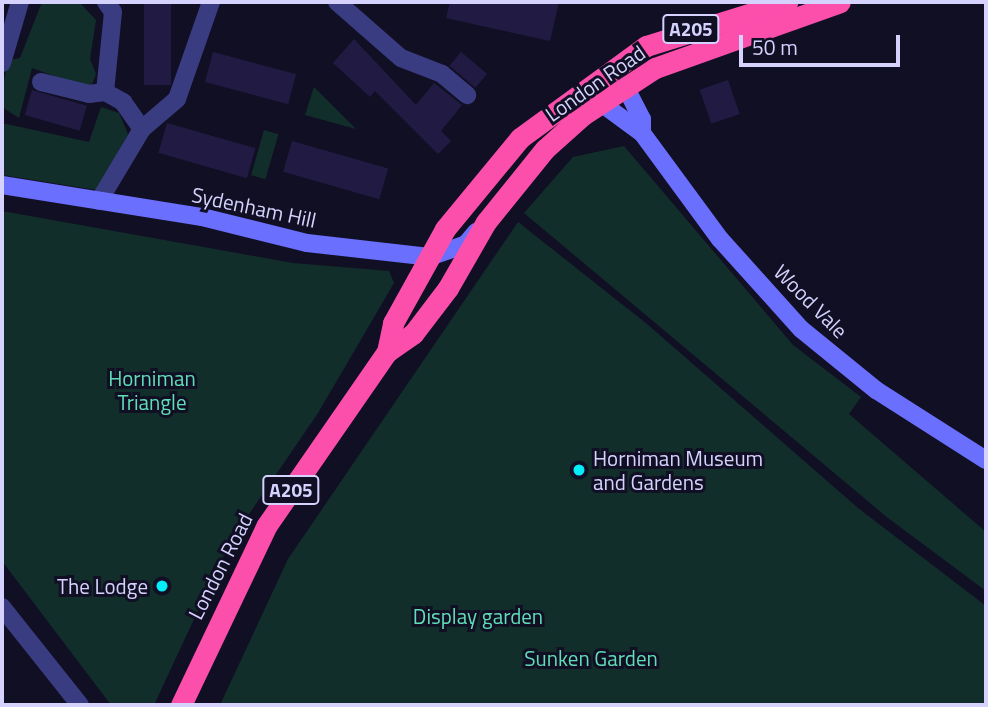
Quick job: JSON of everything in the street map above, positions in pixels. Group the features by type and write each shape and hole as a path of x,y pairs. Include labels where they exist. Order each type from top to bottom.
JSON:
{"highway":[{"name":"London Road","path":"387,352 393,323 460,207 520,138 603,73 682,32 787,2"},
{"name":"London Road","path":"181,705 267,525 387,352 413,334 448,288 486,222 545,149 601,103 655,68 840,2"}],"street":[{"path":"2,63 20,2"},
{"path":"105,92 113,12 106,2"},
{"path":"99,201 142,129 177,99 211,2"},
{"path":"337,2 401,58 442,74 467,95"},
{"path":"41,82 89,94 105,92 123,102 142,129"},
{"name":"Wood Vale","path":"626,88 642,119 642,133"},
{"name":"Wood Vale","path":"601,103 642,133 720,239 801,329 876,390 986,460"},
{"name":"Sydenham Hill","path":"2,185 202,217 307,243 429,257 466,244 486,222"},
{"path":"2,607 79,705"}],"green space":[{"path":"42,2 79,2 96,20 90,59 96,74 90,89 32,68 19,118 2,107 2,87 9,60 20,58"},
{"path":"314,87 356,129 305,115"},
{"path":"101,107 119,113 128,134 97,190 2,175 2,123 89,142"},
{"path":"264,130 278,134 265,179 251,175"},
{"path":"624,146 793,345 861,397 849,414 986,532 986,591 888,518 524,213 573,157"},
{"name":"Horniman Triangle","path":"2,211 293,263 389,271 394,283 318,413 230,542 154,705 111,705 2,561"},
{"name":"Horniman Museum and Gardens","path":"518,222 647,324 858,508 986,606 986,705 220,705 288,559"}],"building":[{"path":"144,2 171,2 171,85 144,85"},
{"path":"450,2 559,2 550,41 446,18"},
{"path":"354,39 416,105 434,83 462,105 441,131 451,141 438,154 375,91 370,97 333,63"},
{"path":"213,52 296,74 288,104 205,82"},
{"path":"461,52 487,74 475,88 449,66"},
{"path":"728,80 740,114 711,124 700,90"},
{"path":"32,90 87,106 80,131 25,115"},
{"path":"167,123 255,148 247,178 158,153"},
{"path":"292,141 388,169 379,199 283,172"}],"place":[{"name":"Horniman Museum and Gardens","path":"579,470"},
{"name":"The Lodge","path":"162,586"}],"park label":[{"name":"Display garden","path":"478,616"},
{"name":"Sunken Garden","path":"591,658"}]}
